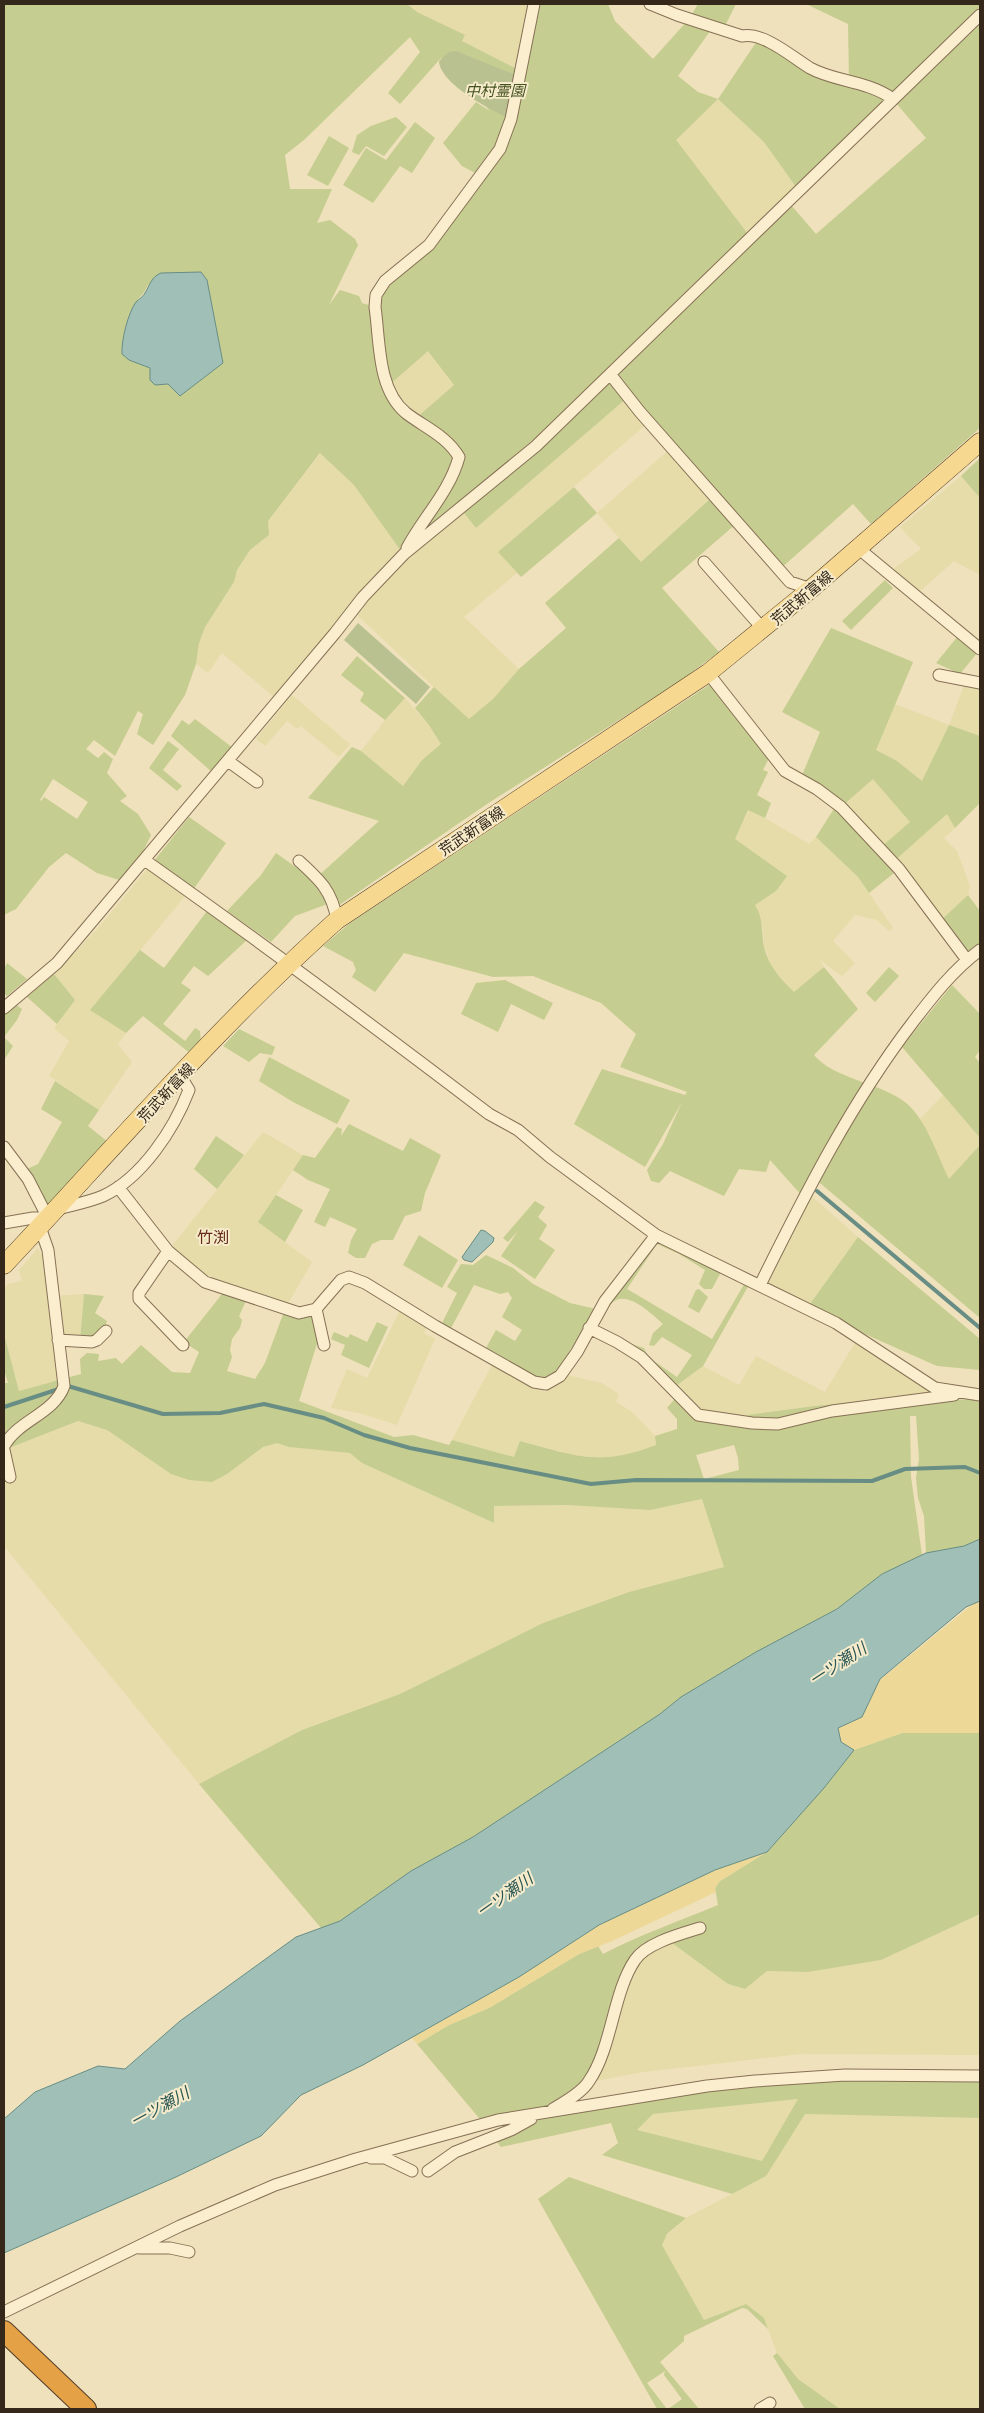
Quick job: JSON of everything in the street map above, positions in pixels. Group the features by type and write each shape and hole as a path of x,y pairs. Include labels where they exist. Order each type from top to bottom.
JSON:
{"highway":[{"path":"4,2330 86,2409"}],"main road":[{"name":"荒武新富線","path":"4,1265 180,1075 289,962 336,920 708,673 811,589 980,442"}],"street":[{"path":"404,554 455,470 459,457 451,444 398,406 387,387 375,307 376,295 385,281 429,244 500,149 511,119 534,4"},
{"path":"650,4 736,34 751,34 785,50 812,69 880,90 892,99"},
{"path":"4,1008 58,963 146,860 363,597 404,554 536,446 980,14"},
{"path":"610,374 640,412 790,582 811,589"},
{"path":"858,548 980,649"},
{"path":"704,562 763,629"},
{"path":"708,673 785,771 841,807 899,869 967,960"},
{"path":"939,675 980,683"},
{"path":"228,761 257,782"},
{"path":"146,860 289,962 321,989 489,1114 518,1130 550,1157 656,1235 760,1284 836,1323 935,1388 980,1395"},
{"path":"299,861 326,887 334,902 336,920"},
{"path":"760,1284 814,1178 869,1084 897,1043 939,988 967,960 980,950"},
{"path":"4,1223 33,1218 48,1218 102,1196 118,1187 136,1172 168,1135 189,1090 180,1075"},
{"path":"4,1147 28,1179 48,1218 48,1250 64,1386 60,1398 9,1436 4,1446"},
{"path":"118,1187 168,1250 205,1282 299,1313 316,1309 341,1280 349,1277 365,1283 435,1326 534,1382 546,1384 560,1376 577,1352 588,1328 605,1301 656,1235"},
{"path":"168,1250 139,1293 139,1299 183,1345"},
{"path":"316,1309 324,1345"},
{"path":"588,1328 617,1342 641,1358 698,1415 752,1423 778,1424 832,1411 965,1394"},
{"path":"58,1340 92,1342 97,1340 106,1331"},
{"path":"4,1450 10,1477"},
{"path":"550,2112 589,2082 604,2050 622,1988 635,1959 654,1945 700,1928"},
{"path":"428,2170 455,2152 550,2112 707,2086 755,2081 845,2075 980,2076"},
{"path":"4,2312 180,2226 275,2185 356,2158 498,2120 537,2116"},
{"path":"356,2158 385,2158 412,2171"},
{"path":"138,2248 170,2248 189,2252"}],"shaded area":[{"path":"407,4 534,4 519,70 462,41 465,36 417,12"},
{"path":"718,99 764,142 796,187 748,234 675,140"},
{"path":"428,350 454,385 415,419 387,387"},
{"path":"628,397 649,422 498,552 517,573 464,617 519,669 493,699 469,720 356,614 408,556 464,513 476,528"},
{"path":"671,448 713,495 641,562 597,513"},
{"path":"321,453 355,485 401,551 274,697 222,653 208,673 196,664 199,643 205,627 234,582 237,570 250,550 269,535 268,521"},
{"path":"961,476 980,498 980,575 954,561 919,592 892,570 921,549 900,527"},
{"path":"966,680 980,683 980,736 949,725"},
{"path":"292,695 350,744 339,757 301,726 297,729 287,721 265,746 256,739"},
{"path":"405,698 429,725 441,744 422,760 403,786 361,751"},
{"path":"895,704 949,725 922,781 897,761 875,750"},
{"path":"873,778 911,822 880,848 841,807"},
{"path":"749,809 809,844 816,837 858,877 893,928 889,931 877,920 855,915 833,941 855,963 842,976 820,960 824,967 794,992 773,970 764,945 763,927 755,905 780,886 735,839"},
{"path":"948,813 955,828 944,838 957,851 970,886 968,895 938,923 893,862"},
{"path":"148,868 185,896 91,1010 126,1033 118,1044 132,1062 99,1110 49,1076 69,1041 54,1028 75,1000 54,974 98,928"},
{"path":"943,1095 980,1138 980,1145 949,1180 920,1119"},
{"path":"263,1132 303,1155 258,1222 312,1262 285,1309 205,1282 168,1251"},
{"path":"807,1192 858,1237 810,1304 762,1280"},
{"path":"38,1248 50,1270 53,1296 84,1294 80,1341 59,1340 63,1380 19,1391 4,1334 4,1290 8,1284 22,1281 19,1270"},
{"path":"402,1306 429,1323 424,1333 435,1339 397,1425 359,1413 331,1408 347,1369 367,1378"},
{"path":"856,1341 933,1394 748,1415 742,1421 698,1415 672,1389 703,1366 739,1385 756,1356 825,1392"},
{"path":"493,1363 545,1392 567,1375 602,1383 619,1394 616,1402 631,1411 655,1436 656,1445 630,1455 605,1459 573,1455 521,1441 514,1457 452,1440"},
{"path":"78,1421 107,1430 171,1474 227,1474 263,1447 277,1443 289,1447 350,1453 362,1463 493,1523 494,1506 567,1505 650,1510 702,1499 724,1567 629,1592 543,1623 400,1694 302,1730 199,1784 4,1546 4,1450"},
{"path":"980,1914 980,2055 801,2054 644,2072 589,2082 635,1959 668,1940 728,1984 745,1989 767,1971 808,1972 881,1960"},
{"path":"798,2099 762,2161 637,2130 653,2114"},
{"path":"804,2114 980,2118 980,2409 840,2409 798,2379 784,2364 777,2353 764,2318 746,2304 704,2320 702,2317 666,2255 662,2245 664,2238 686,2218 766,2176"}],"green space":[{"path":"4,4 407,4 417,12 465,35 462,41 519,70 534,4 608,4 615,21 653,59 689,19 698,4 736,4 723,30 713,27 678,76 698,92 718,99 676,140 748,234 551,425 401,551 354,485 320,453 268,521 269,535 250,550 237,570 234,582 205,627 199,643 196,664 185,695 153,745 137,734 143,714 138,711 115,756 94,740 86,749 98,758 104,752 113,759 107,773 127,796 120,801 138,814 151,835 138,862 119,880 97,873 66,853 49,867 16,909 4,915","holes":["410,37 420,52 388,93 400,104 441,58 490,111 476,102 443,143 462,166 479,175 412,260 376,295 375,307 362,303 359,296 340,290 329,305 358,245 355,239 330,220 317,223 332,189 290,189 285,155 304,140","201,272 207,280 223,363 180,396 168,384 150,379 150,368 129,360 122,354 122,342 132,310 148,285","428,351 454,385 415,419 387,387","53,779 88,802 77,819 44,797 40,800"]},
{"path":"806,4 980,4 980,7 796,187 764,142 718,99 759,38 849,80 848,24"},
{"path":"980,20 980,428 871,524 853,504 779,570 737,523 662,588 719,652 677,683 487,804 335,908 333,902 295,916 271,942 227,911 261,875 276,853 297,868 302,864 317,877 379,821 308,798 352,747 361,751 403,786 422,760 441,744 415,708 434,687 469,719 493,699 519,669 566,628 545,603 619,538 641,562 713,496 628,397 476,528 464,513 539,449 791,205 816,234 926,138 895,102"},
{"name":"中村霊園","path":"456,51 518,76 511,119 468,96 448,79 439,61 449,52"},
{"path":"396,117 407,127 384,156 366,146 359,155 352,152 357,135 371,126"},
{"path":"415,122 435,138 412,173 400,166 373,203 343,185 366,148 386,160"},
{"path":"329,136 349,148 328,186 307,175"},
{"path":"980,458 980,498 961,476"},
{"path":"574,487 597,513 521,577 498,552"},
{"path":"885,580 893,588 851,630 842,621"},
{"path":"358,623 430,687 416,704 344,640"},
{"path":"831,628 913,662 876,750 897,761 922,781 949,725 980,736 980,803 955,828 947,814 893,862 899,869 869,893 858,877 816,837 837,804 800,780 820,732 782,712","holes":["873,779 910,822 880,848 841,807"]},
{"path":"958,636 978,652 960,674 936,663"},
{"path":"357,656 405,698 385,720 360,701 364,693 341,675"},
{"path":"715,681 771,754 763,770 768,772 757,795 771,803 765,818 748,810 735,839 787,876 776,891 755,905 760,915 764,947 769,960 780,977 794,992 824,967 858,1009 814,1055 822,1063 843,1075 892,1094 910,1107 924,1125 949,1179 980,1145 980,1318 814,1178 804,1198 770,1160 766,1172 739,1169 724,1196 670,1171 659,1183 651,1181 647,1170 663,1144 682,1102 645,1167 574,1124 602,1069 685,1095 687,1092 620,1067 636,1034 601,1003 533,976 493,977 404,953 375,992 352,977 356,970 353,962 323,946 350,923"},
{"path":"195,719 233,748 213,773 171,736 182,720 189,725"},
{"path":"168,741 179,749 163,770 182,786 177,791 149,768"},
{"path":"189,817 226,843 193,890 154,861"},
{"path":"968,895 980,911 980,943 964,956 938,923"},
{"path":"207,911 247,940 208,976 194,966 181,983 191,990 163,1024 185,1041 195,1028 200,1031 201,1042 191,1054 143,1016 126,1033 90,1010 140,950 164,968"},
{"path":"7,963 27,979 7,996 4,993 4,969"},
{"path":"889,967 899,976 875,1002 866,993"},
{"path":"54,974 75,1000 57,1024 27,997"},
{"path":"505,980 553,1003 544,1020 511,1004 498,1032 461,1014 476,983"},
{"path":"952,985 980,1014 980,1050 975,1057 980,1063 980,1138 902,1047"},
{"path":"12,1002 22,1009 17,1020 4,1037 4,1008"},
{"path":"239,1029 275,1047 272,1055 260,1053 249,1062 223,1046"},
{"path":"4,1037 13,1046 4,1060"},
{"path":"269,1057 350,1100 337,1124 293,1102 259,1081"},
{"path":"55,1081 99,1110 88,1126 108,1142 44,1211 23,1171 38,1164 62,1122 41,1109"},
{"path":"349,1124 403,1151 410,1138 441,1155 425,1193 421,1211 405,1216 393,1240 381,1240 372,1244 365,1258 356,1258 348,1253 351,1240 357,1229 330,1217 325,1227 314,1222 330,1189 308,1180 293,1170 303,1155 315,1158 337,1127 342,1129 341,1136"},
{"path":"216,1136 244,1155 217,1189 194,1169"},
{"path":"276,1195 303,1210 285,1242 258,1222"},
{"path":"535,1201 545,1207 538,1217 547,1225 539,1239 555,1250 535,1279 501,1256 518,1231 508,1242 503,1238"},
{"path":"419,1235 458,1260 442,1288 403,1265"},
{"path":"656,1237 722,1270 712,1289 704,1289 699,1284 705,1270 679,1254 657,1244 627,1289 712,1339 746,1281 750,1283 703,1366 672,1389 631,1344 644,1348 648,1357 677,1377 692,1355 662,1337 654,1346 649,1345 653,1333 663,1324 648,1311 635,1302 622,1299 616,1300 607,1309 596,1329 605,1301"},
{"path":"858,1237 980,1339 980,1370 937,1366 867,1335 810,1304"},
{"path":"486,1255 513,1268 533,1284 570,1303 596,1309 556,1373 547,1379 536,1377 486,1348 496,1330 515,1341 522,1330 502,1317 512,1298 508,1292 500,1294 474,1285 450,1330 443,1326 443,1321 457,1293 447,1287 461,1264 473,1265"},
{"path":"226,1289 248,1297 239,1316 242,1320 240,1328 232,1339 230,1350 232,1357 227,1371 255,1379 265,1363 285,1309 316,1309 321,1331 299,1401 394,1437 413,1435 449,1445 452,1440 514,1457 520,1441 588,1457 619,1456 656,1445 655,1436 677,1429 677,1419 667,1408 678,1395 698,1415 742,1421 748,1415 933,1394 902,1401 980,1399 980,1539 964,1546 926,1553 924,1516 918,1498 916,1478 919,1459 916,1416 910,1416 911,1477 922,1555 882,1574 837,1609 756,1652 681,1697 660,1714 473,1837 411,1871 340,1921 321,1928 199,1784 302,1730 400,1694 543,1623 629,1592 724,1567 702,1499 650,1510 567,1505 494,1506 494,1523 362,1463 350,1453 289,1447 277,1443 263,1447 227,1474 212,1482 189,1480 171,1474 107,1430 78,1421 4,1450 4,1383 8,1383 4,1370 4,1334 19,1391 81,1374 80,1359 87,1353 99,1354 98,1361 116,1358 122,1364 141,1345 172,1372 190,1373 199,1352 184,1342","holes":["734,1445 739,1470 704,1479 696,1455"]},
{"path":"699,1289 708,1297 699,1313 688,1307 696,1290"},
{"path":"84,1294 104,1296 95,1313 107,1321 102,1337 80,1341"},
{"path":"377,1322 388,1327 369,1368 341,1355 345,1345 331,1339 334,1332 348,1338 350,1334 367,1342"},
{"path":"902,1733 980,1733 980,1914 881,1960 808,1972 767,1971 745,1989 728,1984 668,1940 635,1959 589,2082 551,2111 755,2081 980,2076 980,2118 805,2114 766,2176 732,2194 602,2155 618,2143 611,2123 501,2147 493,2137 535,2117 484,2124 417,2044 449,2025 489,2008 579,1954 598,1946 603,1954 645,1934 718,1905 715,1888 720,1881 767,1852 824,1788 854,1750","holes":["798,2099 762,2161 637,2130 653,2114"]},
{"path":"569,2177 686,2218 667,2234 662,2245 704,2320 746,2304 764,2318 768,2329 747,2309 742,2308 684,2336 684,2341 660,2362 699,2409 668,2409 682,2399 664,2375 665,2371 647,2383 667,2409 657,2409 538,2199"},
{"path":"777,2353 798,2379 840,2409 805,2409 773,2356"}],"sand":[{"path":"980,1601 980,1733 902,1733 854,1750 841,1742 838,1728 862,1717 880,1680 973,1604"},
{"path":"767,1852 720,1881 715,1888 716,1892 610,1942 579,1954 489,2008 449,2025 417,2044 412,2038 519,1977 599,1925 715,1870"}],"water":[{"path":"201,272 207,280 223,363 180,396 168,384 155,385 150,380 150,368 129,360 122,354 123,342 133,307 155,277 161,273"},
{"path":"481,1230 494,1238 493,1242 472,1262 464,1260 462,1257"},
{"name":"一ツ瀬川","path":"980,1539 980,1601 966,1607 880,1679 862,1717 838,1728 841,1742 854,1750 824,1788 767,1852 715,1870 599,1925 519,1977 363,2065 301,2095 261,2136 176,2177 4,2253 4,2119 35,2092 98,2066 125,2069 180,2021 296,1937 340,1921 411,1871 473,1837 660,1714 681,1697 756,1652 837,1609 882,1574 926,1553 964,1546"}],"waterway":[{"path":"817,1191 980,1328"},
{"path":"4,1407 68,1386 163,1414 220,1413 264,1404 324,1418 364,1435 410,1448 591,1484 636,1480 872,1481 905,1469 965,1467 980,1473"}],"district":[{"name":"竹渕","path":"213,1236"}]}
